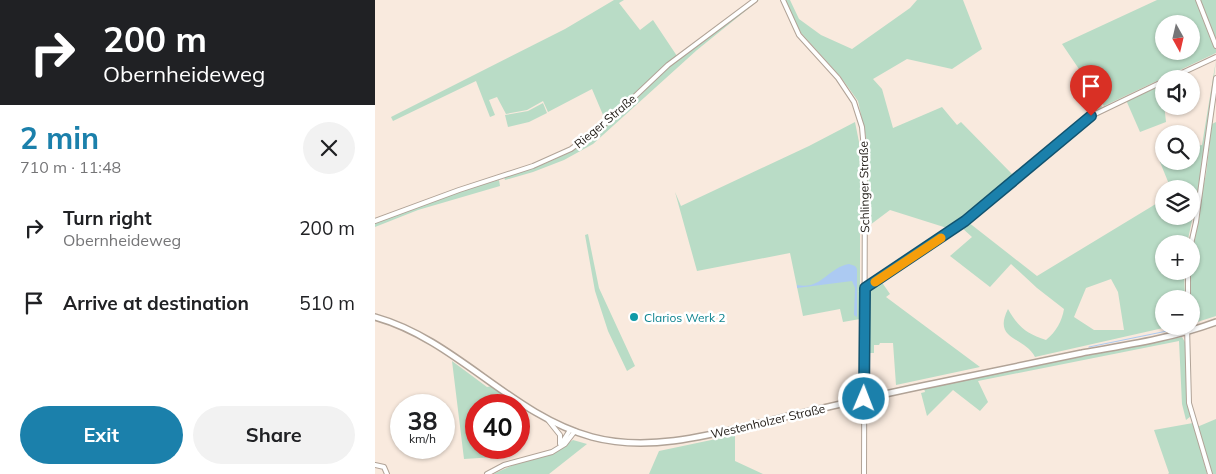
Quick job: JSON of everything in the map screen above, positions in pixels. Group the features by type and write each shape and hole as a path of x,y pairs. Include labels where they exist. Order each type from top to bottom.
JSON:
{"main road":[{"name":"Westenholzer Straße","path":"375,317 430,340 460,359 521,404 547,419 572,431 613,442 663,442 713,434 1159,335"},
{"name":"Westenholzer Straße","path":"1200,326 1216,322"}],"street":[{"name":"Rieger Straße","path":"375,221 459,190 533,166 571,149 611,119 668,65 755,0"},
{"name":"Schlinger Straße","path":"783,0 799,34 847,90 858,113 864,142 864,474"},
{"path":"1198,0 1216,46"},
{"path":"1188,70 1216,57"},
{"path":"1193,235 1198,213 1216,78"},
{"path":"865,288 965,221 1091,116 1155,85"},
{"path":"1187,335 1189,404 1210,474"},
{"path":"547,419 560,435 559,446"},
{"path":"487,474 504,465 552,452 572,431"},
{"path":"375,465 383,467 387,474"}],"green space":[{"path":"614,0 624,0 619,3 640,30 653,20 677,56 606,122 592,89 548,112 543,101 527,110 506,114 497,97 489,100 495,115 490,117 476,81 393,121 391,117 565,29"},
{"path":"756,0 759,0 697,50 593,144 564,160 505,180 504,177 547,163 567,154 586,142 670,66"},
{"path":"785,0 790,0 799,19 821,35 852,49 910,8 917,0 963,0 982,49 952,69 907,59 873,79 882,89 893,128 942,107 957,125 961,122 1012,174 1015,172 1017,175 963,220 957,221 947,228 890,210 870,225 867,142 858,101 840,76 801,33"},
{"path":"1157,0 1216,0 1216,53 1180,70 1155,70 1155,82 1104,106 1062,44"},
{"path":"1216,60 1204,164 1200,183 1200,180 1167,180 1163,170 1200,170 1200,145 1202,145"},
{"path":"1155,88 1155,115 1165,115 1166,122 1140,132 1126,100"},
{"path":"543,103 547,113 529,122 508,127 505,115 528,111"},
{"path":"1100,104 1102,107 1023,170 1021,168"},
{"path":"855,122 859,142 860,164 860,319 843,322 840,309 803,316 790,253 697,271 675,192 681,206 809,146"},
{"path":"1216,122 1216,316 1200,321 1200,290 1190,290 1189,280 1200,280 1200,235 1193,235 1195,225 1200,225 1200,202 1206,174 1212,124"},
{"path":"499,180 500,186 418,210 375,227 375,223 459,191"},
{"path":"1155,204 1155,225 1191,225 1189,235 1155,235 1155,280 1184,280 1185,290 1155,290 1155,330 1035,357 1030,350 1007,333 1004,327 1004,319 1008,309 1015,321 1024,329 1046,340 1058,326 1064,309 1011,264 990,287 950,256 972,237 961,227 968,222 1037,276","holes":["1111,279 1118,292 1124,330 1094,330 1074,317 1086,288"]},
{"path":"588,234 599,288 635,366 627,371 608,331 595,291 585,235"},
{"path":"881,281 890,294 886,297 980,367 896,385 893,343 874,345 874,353 867,353 868,291"},
{"path":"1182,337 1185,342 1188,404 1191,416 1186,420 1182,404 1179,341 978,381 988,402 980,411 953,390 927,416 921,393 925,392 924,388"},
{"path":"452,361 487,387 493,386 502,394 465,394 464,459"},
{"path":"1216,419 1216,474 1212,474 1197,427"},
{"path":"1193,423 1207,474 1168,474 1154,430"},
{"path":"735,435 735,461 763,474 649,474 659,451"},
{"path":"573,440 587,444 549,474 493,474 520,462 553,453"}],"water":[{"path":"849,264 857,269 857,317 854,315 855,288 852,281 797,288 797,285 806,286 819,282 841,266"}],"waterway":[{"path":"1089,347 1155,334"}],"slow traffic":[{"path":"875,282 941,238"}],"place":[{"name":"Clarios Werk 2","path":"634,317"}],"route":[{"path":"864,399 865,288 965,221 1091,116"}]}
